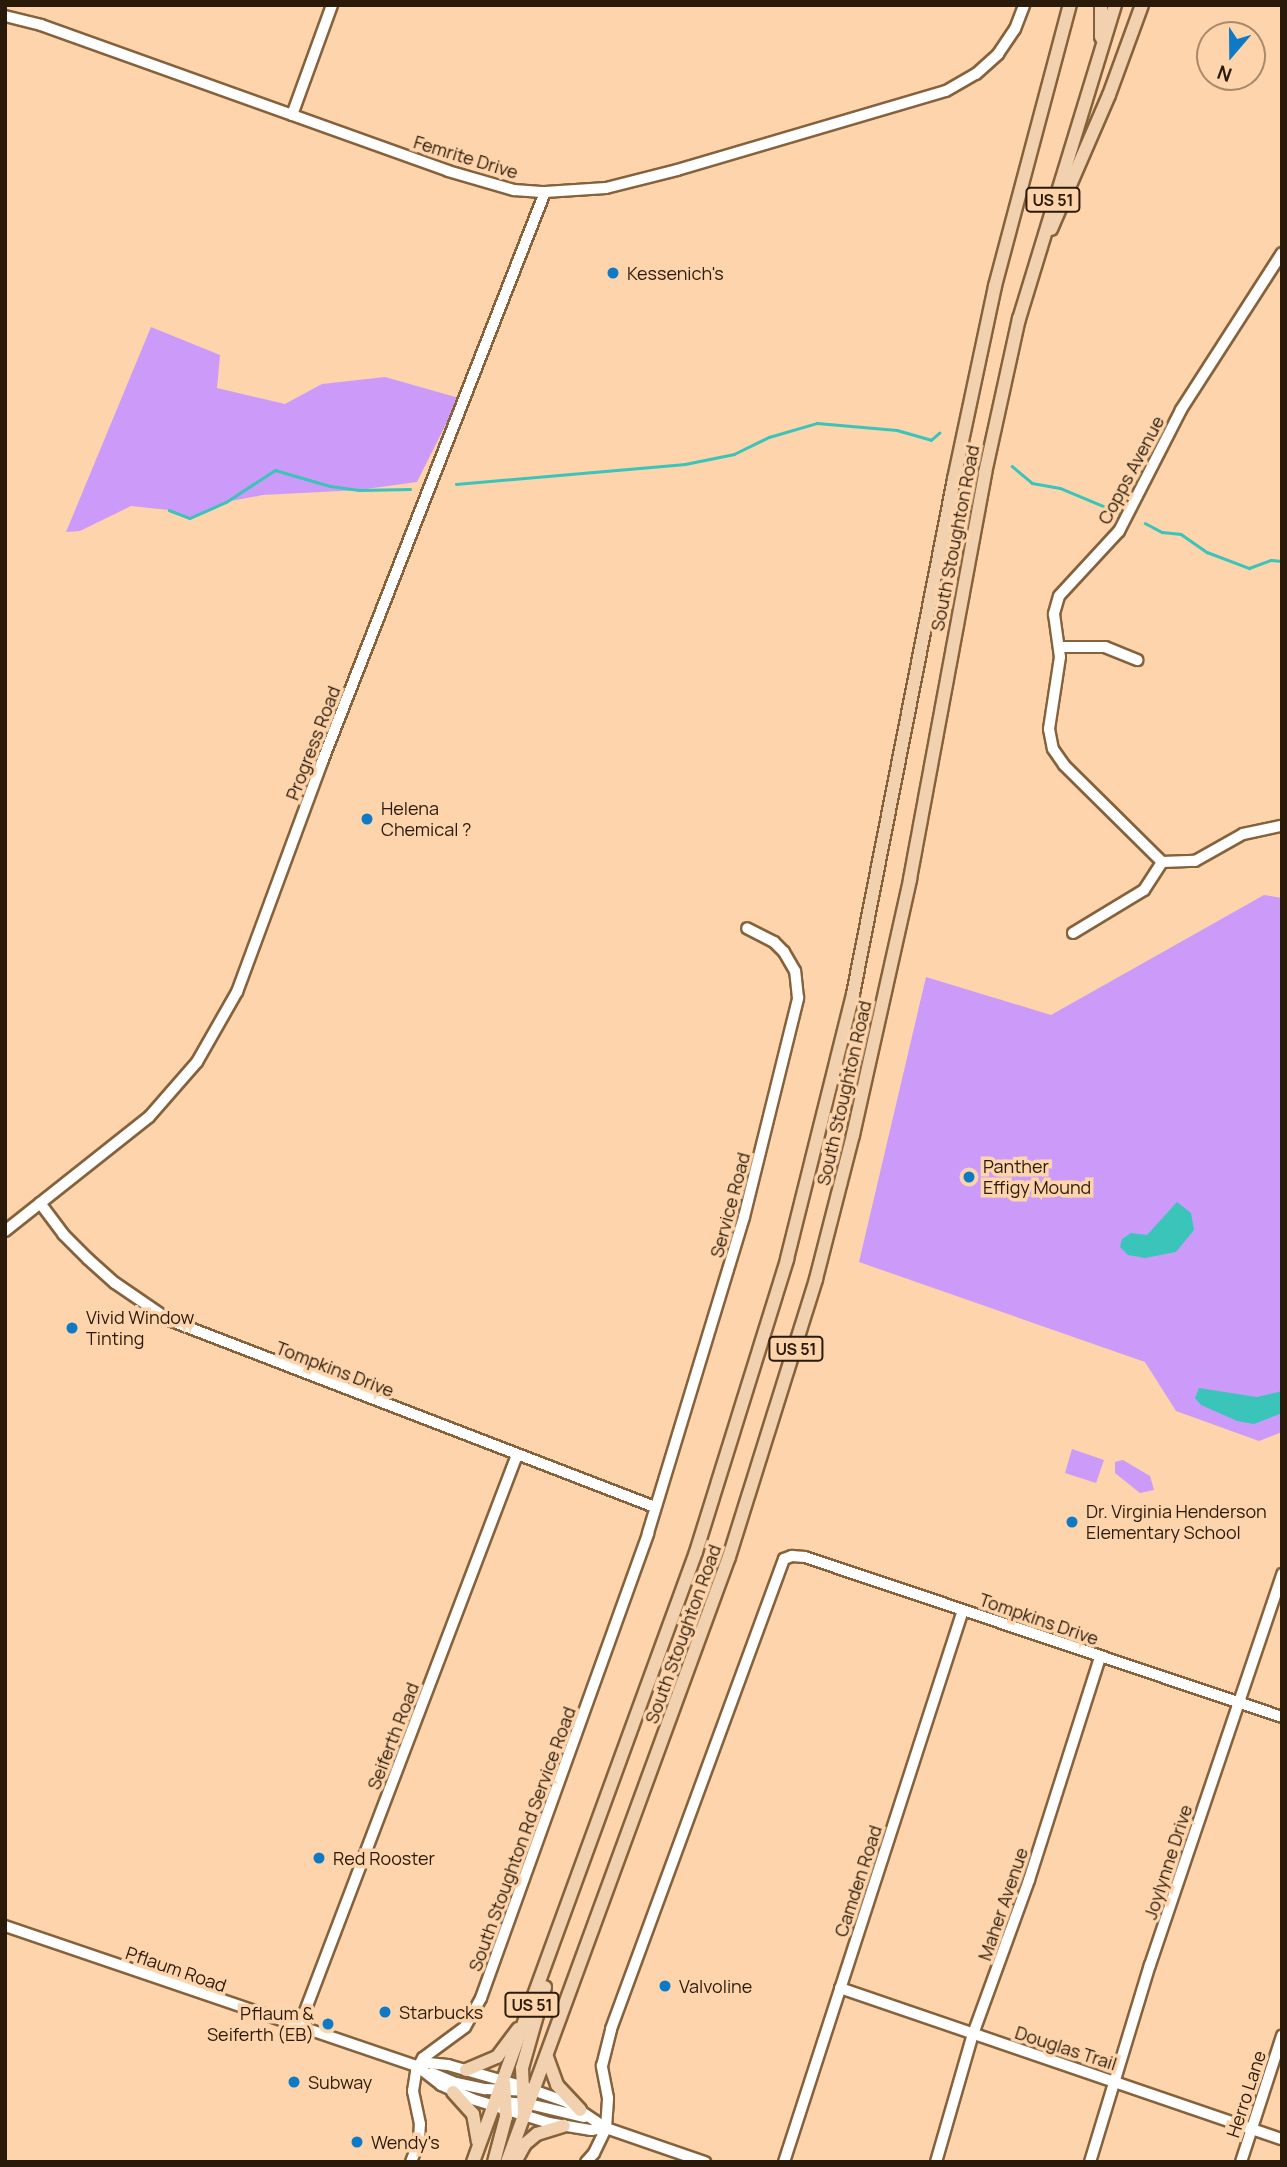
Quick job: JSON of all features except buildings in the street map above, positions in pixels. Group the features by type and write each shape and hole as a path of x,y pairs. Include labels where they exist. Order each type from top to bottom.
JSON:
{"main road":[{"name":"South Stoughton Road","path":"472,2162 503,2097 524,2025 720,1483 787,1259 853,994 954,479 995,286 1070,5"},
{"path":"1101,5 1101,48"},
{"name":"South Stoughton Road","path":"507,2162 525,2099 547,2057 733,1546 792,1362 828,1233 899,933 994,428 1038,250 1115,5"},
{"path":"1038,250 1052,227 1109,95 1142,5"},
{"path":"525,2099 522,2068 559,1929"},
{"path":"466,2070 497,2057 524,2025"},
{"path":"547,2057 557,2085 580,2110"},
{"path":"453,2092 473,2114 478,2146"},
{"path":"494,2162 503,2097"},
{"path":"515,2162 525,2144 537,2134 564,2126"}],"street":[{"path":"292,115 332,5"},
{"name":"Femrite Drive","path":"5,16 41,25 448,171 514,190 545,192 606,188 677,170 946,91 976,74 999,54 1015,29 1024,5"},
{"name":"Progress Road","path":"5,1231 122,1140 170,1095 209,1045 237,992 322,762 545,192"},
{"name":"Copps Avenue","path":"1162,862 1064,765 1051,741 1051,715 1059,647 1054,614 1059,596 1119,531 1181,410 1282,253"},
{"path":"1059,647 1105,648 1138,660"},
{"path":"1073,933 1144,890 1162,862 1195,861 1243,834 1282,826"},
{"name":"Service Road","path":"655,1507 730,1267 798,998 795,971 784,952 774,942 747,928"},
{"name":"Tompkins Drive","path":"40,1203 63,1234 88,1259 115,1283 169,1320 655,1507"},
{"name":"Seiferth Road","path":"299,2027 517,1455"},
{"name":"South Stoughton Rd Service Road","path":"417,2066 426,2055 463,2029 477,2009 655,1507"},
{"name":"Tompkins Drive","path":"606,2128 608,2098 602,2066 603,2051 774,1581 787,1558 805,1557 1282,1717"},
{"name":"Joylynne Drive","path":"1090,2162 1237,1702 1282,1574"},
{"name":"Camden Road","path":"784,2162 963,1610"},
{"name":"Maher Avenue","path":"936,2162 973,2034 1029,1880 1100,1657"},
{"name":"Pflaum Road","path":"5,1926 417,2066 453,2092 525,2099 580,2110 606,2128 705,2162"},
{"name":"Douglas Trail","path":"840,1988 1282,2138"},
{"name":"Herro Lane","path":"1241,2162 1282,2035"},
{"name":"Pflaum Road","path":"417,2066 433,2063 466,2070 503,2097 525,2099 564,2126 606,2128"},
{"path":"411,2162 419,2141 420,2124 413,2091 417,2066 456,2083 503,2097"},
{"path":"525,2099 579,2115 606,2128 594,2153 586,2162"}],"shaded area":[{"path":"151,327 220,355 217,388 285,404 322,384 385,377 459,398 417,482 359,490 263,495 226,502 190,518 169,510 131,506 80,531 66,532"},
{"path":"1264,895 1282,898 1282,1432 1259,1441 1176,1411 1145,1362 859,1262 926,977 1051,1015"},
{"path":"1072,1449 1104,1460 1096,1483 1065,1473"},
{"path":"1123,1460 1150,1476 1154,1490 1140,1493 1115,1473 1115,1462"}],"water":[{"path":"1177,1202 1191,1213 1194,1230 1176,1252 1145,1258 1128,1255 1120,1247 1122,1239 1131,1233 1147,1235"},
{"path":"1199,1388 1257,1397 1282,1391 1282,1413 1254,1424 1237,1421 1201,1405 1195,1398"}],"waterway":[{"path":"456,484 685,464 734,454 769,437 817,423 897,430 931,440 939,433"},
{"path":"1012,466 1032,483 1060,488 1120,513"},
{"path":"169,510 190,518 226,502 275,470 330,486 359,490 410,489"},
{"path":"1145,523 1162,532 1181,534 1207,552 1249,568 1271,560 1282,561"}],"place":[{"name":"Kessenich's","path":"613,273"},
{"name":"Helena Chemical ?","path":"367,819"},
{"name":"Panther Effigy Mound","path":"969,1177"},
{"name":"Vivid Window Tinting","path":"72,1328"},
{"name":"Dr. Virginia Henderson Elementary School","path":"1072,1522"},
{"name":"Red Rooster","path":"319,1858"},
{"name":"Valvoline","path":"665,1986"},
{"name":"Starbucks","path":"385,2012"},
{"name":"Pflaum & Seiferth (EB)","path":"328,2024"},
{"name":"Subway","path":"294,2082"},
{"name":"Wendy's","path":"357,2142"}]}
